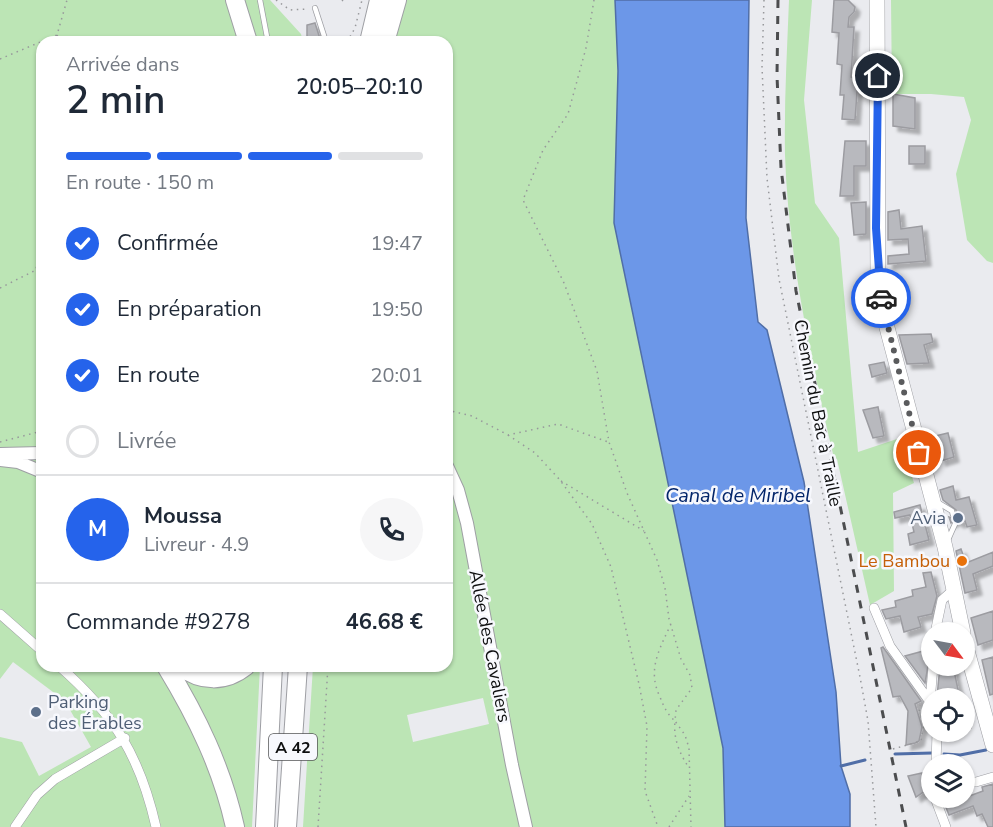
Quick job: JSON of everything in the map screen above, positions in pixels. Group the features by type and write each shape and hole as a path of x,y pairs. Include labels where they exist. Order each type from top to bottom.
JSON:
{"highway":[{"path":"235,0 246,36"},
{"path":"240,0 247,36"},
{"path":"370,36 379,0"},
{"path":"387,36 397,0"},
{"path":"169,672 199,723 213,755 235,827"},
{"path":"190,672 214,680 236,672"},
{"name":"A 42","path":"265,827 273,672"},
{"name":"A 42","path":"287,827 298,672"}],"main road":[{"path":"877,0 876,228 879,281 885,320 945,547 960,622"},
{"path":"973,676 993,745"}],"street":[{"path":"0,454 36,453"},
{"path":"0,460 18,462 36,472"},
{"name":"Allée des Cavaliers","path":"453,479 467,522 512,765 526,827"},
{"path":"937,622 942,600 953,590"},
{"path":"874,608 890,646 921,695"},
{"path":"0,614 36,646"},
{"path":"66,672 90,693 124,738 148,791 156,827"},
{"path":"15,827 37,795 55,779 124,738"},
{"path":"975,782 993,777"},
{"path":"938,808 946,827"}],"lane":[{"path":"260,0 267,36"},
{"path":"315,9 324,36"},
{"path":"932,498 953,514"},
{"path":"945,547 955,524"}],"path":[{"path":"57,35 67,0"},
{"path":"276,0 290,10 315,9"},
{"path":"350,36 355,28 362,0"},
{"path":"594,0 586,48 568,114 543,150 523,200 564,283 597,371 609,442 665,588 671,624 681,659 690,675 692,688 676,710 675,721 680,755 689,769"},
{"name":"Chemin du Bac à Traille","path":"764,0 762,67 767,178 779,279 868,721 876,827"},
{"path":"0,58 36,43"},
{"path":"0,288 36,270"},
{"path":"453,411 472,416 508,435 535,453 560,480 592,524 611,567 639,684 647,726 645,791 658,827"},
{"path":"508,435 558,424 609,442"},
{"path":"0,442 36,433"},
{"path":"560,480 645,532"},
{"path":"671,624 655,660 653,676 668,715 685,735 689,748 691,827"},
{"path":"318,827 328,672"},
{"path":"893,749 921,741"},
{"path":"669,827 689,795"}],"green space":[{"path":"0,0 270,0 302,36 36,36 36,672 260,672 252,827 0,827 0,737 22,742 39,776 91,747 65,701 13,662 0,679"},
{"path":"371,0 615,0 618,71 614,223 723,748 725,827 303,827 313,672 453,672 453,36 363,36","holes":["483,698 489,724 413,742 407,715"]},
{"path":"789,0 812,0 804,100 815,203 839,238 858,452 900,438 914,483 893,493 894,591 870,605 837,459 834,458 817,384 796,269 785,155"},
{"path":"891,0 993,0 993,263 987,261 967,240 956,174 971,120 964,97 892,94"}],"water":[{"name":"Canal de Miribel","path":"615,0 749,0 746,218 758,322 767,330 804,482 836,692 841,766 850,794 850,827 725,827 723,748 614,223 618,71"}],"building":[{"path":"834,0 848,0 855,7 849,17 848,27 854,27 851,77 858,78 855,120 842,119 844,95 840,95 842,65 837,64 839,33 832,32"},
{"path":"315,23 319,36 307,36 307,25"},
{"path":"893,94 915,98 915,129 893,126"},
{"path":"845,141 866,141 866,166 854,166 854,196 840,196"},
{"path":"909,146 925,146 925,164 909,164"},
{"path":"866,202 866,234 854,235 851,203"},
{"path":"899,210 901,229 922,226 926,261 888,264 888,256 909,254 908,239 888,240 888,212"},
{"path":"931,334 933,342 924,345 929,363 907,364 899,335"},
{"path":"884,362 887,373 872,377 869,365"},
{"path":"878,407 884,436 873,438 863,410"},
{"path":"948,433 954,457 941,461 935,436"},
{"path":"953,486 956,500 969,497 977,525 967,527 965,521 959,523 955,520 951,523 949,517 954,519 957,517 956,510 943,500 940,490"},
{"path":"920,505 929,540 910,545 908,534 914,532 910,515 895,518 894,512"},
{"path":"961,549 966,563 993,552 993,566 973,574 977,590 965,593 956,551"},
{"path":"931,572 937,596 932,614 918,617 921,627 904,632 900,616 886,619 882,610 896,607 895,601 913,596 912,590 926,587 923,573"},
{"path":"993,611 993,640 978,645 975,622 972,622 971,618"},
{"path":"883,647 921,701 915,704 921,732 919,741 915,743 906,745 908,711 900,696 893,697 881,648"},
{"path":"921,652 921,676 926,676 925,683 905,656"},
{"path":"993,657 993,694 990,695 982,660"},
{"path":"939,676 955,676 958,688 938,688"},
{"path":"921,773 921,794 916,797 908,776"},
{"path":"993,784 993,827 988,827 982,814 977,816 974,808 975,794 983,791 982,787"},
{"path":"946,808 968,808 949,815"}],"waterway":[{"path":"965,754 986,750"},
{"path":"895,754 932,753"},
{"path":"841,766 865,760"}],"railway":[{"path":"778,0 777,76 781,168 796,291 906,827"}],"way so far":[{"path":"881,298 919,453"}],"place":[{"name":"Avia","path":"958,518"},
{"name":"Le Bambou","path":"962,561"},
{"name":"Parking des Érables","path":"36,712"}],"route":[{"path":"878,76 876,228 881,298"}]}
